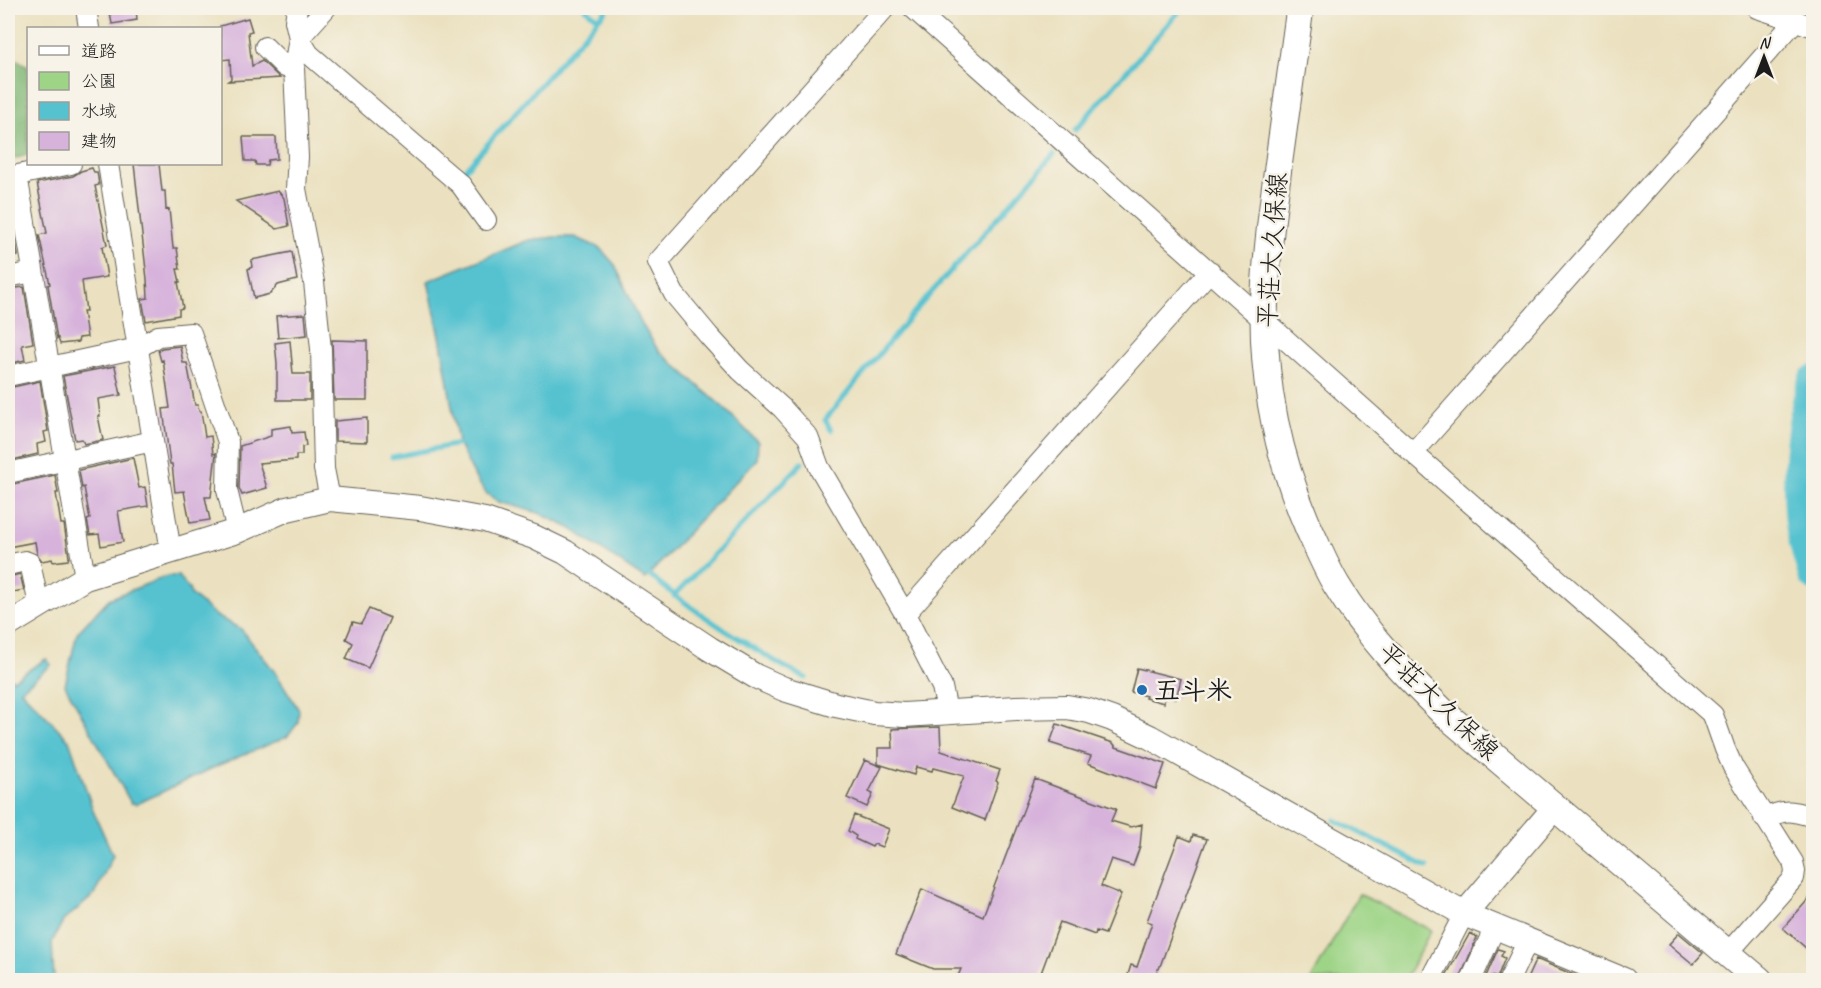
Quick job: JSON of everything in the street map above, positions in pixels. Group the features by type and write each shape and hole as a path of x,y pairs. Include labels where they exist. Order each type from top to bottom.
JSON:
{"main road":[{"name":"平荘大久保線","path":"1300,8 1272,215 1266,270 1264,320 1272,412 1287,473 1318,549 1337,586 1372,636 1405,675 1445,714 1759,981"}],"street":[{"path":"86,8 89,27"},
{"path":"297,8 295,21 299,38 309,54 461,184 486,220"},
{"path":"326,8 299,38 294,68 298,157 296,189 314,282 320,338 324,469 330,499"},
{"path":"885,8 658,262 674,294 709,336 808,437 819,467 905,614 942,687 947,711"},
{"path":"913,8 1413,453 1713,715 1733,767 1794,862 1795,871 1794,878 1728,953"},
{"path":"1413,453 1805,23 1758,8"},
{"path":"266,47 285,67 294,68"},
{"path":"66,165 12,176 33,272 85,578"},
{"path":"108,165 171,552"},
{"path":"905,614 1210,271"},
{"path":"8,277 33,272"},
{"path":"8,376 138,348 159,336 191,333 228,442 227,490 237,531"},
{"path":"8,473 153,441"},
{"path":"8,625 85,578 237,531 287,509 330,499 420,508 485,520 534,537 565,552 710,649 755,676 784,689 836,705 874,713 904,715 947,711 1066,707 1089,711 1112,719 1150,737 1464,914 1624,981"},
{"path":"8,565 30,562 39,605"},
{"path":"1430,981 1464,914 1555,807"},
{"path":"1764,818 1782,811 1793,811 1814,817"},
{"path":"1471,981 1495,927"},
{"path":"1509,981 1528,940"}],"green space":[{"path":"8,55 27,65 27,155 8,160"},
{"path":"1359,894 1431,930 1405,980 1311,980"}],"water":[{"path":"575,237 600,248 615,265 641,323 658,350 725,409 758,442 757,459 645,579 570,528 539,513 499,502 486,493 476,479 458,443 428,281 529,240"},
{"path":"167,576 178,576 191,595 218,617 241,629 275,672 299,710 298,723 287,737 219,765 137,804 131,803 65,685 77,633 109,599"},
{"path":"46,659 51,665 21,690 69,740 94,813 113,855 94,895 63,921 52,942 54,980 8,980 8,675 13,680"}],"building":[{"path":"109,8 136,8 137,20 112,24"},
{"path":"248,18 252,31 248,32 252,66 262,61 280,78 228,81 231,79 230,59 222,60 222,27 220,26"},
{"path":"243,137 276,137 277,159 268,160 267,165 256,165 255,161 245,161"},
{"path":"134,165 159,165 162,191 165,191 166,210 169,209 173,248 177,248 180,269 177,269 183,308 179,309 179,315 146,321 142,299 148,298"},
{"path":"92,168 94,172 97,172 99,185 95,186 107,245 102,247 107,277 82,281 87,337 79,338 78,342 60,344 57,339 48,285 50,284 39,235 47,233 37,183 73,176"},
{"path":"278,191 284,198 289,226 277,229 236,201"},
{"path":"10,203 18,256 8,258 8,204"},
{"path":"292,252 297,280 278,285 270,294 254,298 248,269 252,267 251,260"},
{"path":"24,287 33,343 22,345 25,360 8,364 8,289"},
{"path":"305,314 307,335 278,338 276,316"},
{"path":"332,340 367,341 367,400 334,400"},
{"path":"290,341 293,374 310,374 310,400 277,400 275,343"},
{"path":"180,346 183,363 187,363 195,405 198,405 201,411 205,437 211,436 213,454 216,453 211,497 205,497 210,520 190,523 184,491 175,492 163,409 170,408 163,360 161,361 158,350"},
{"path":"115,366 121,395 98,399 100,416 98,416 103,440 84,444 82,439 75,440 63,376"},
{"path":"40,381 48,431 44,432 46,442 37,444 38,454 8,461 8,388"},
{"path":"367,418 367,442 335,441 335,421"},
{"path":"291,426 292,433 304,432 306,446 302,447 302,455 296,455 296,460 259,463 267,488 242,495 239,488 240,446 271,436 271,429"},
{"path":"133,458 139,488 145,487 148,506 118,511 123,542 101,546 99,534 90,535 87,520 90,519 79,470"},
{"path":"55,475 61,524 64,524 69,557 68,560 53,562 52,559 42,561 37,554 35,542 8,547 8,485"},
{"path":"20,574 24,590 8,593 8,577"},
{"path":"369,609 390,618 368,668 346,659 353,643 346,639 353,622 361,624"},
{"path":"1137,668 1181,679 1176,699 1165,696 1164,703 1131,692"},
{"path":"1057,724 1165,764 1156,789 1088,763 1091,756 1050,743"},
{"path":"940,727 941,751 1000,770 985,820 952,807 964,776 933,768 932,771 916,767 914,775 878,764 878,748 893,748 892,729"},
{"path":"865,760 882,767 869,792 873,794 867,807 847,798"},
{"path":"1035,779 1116,809 1111,821 1131,827 1142,824 1140,846 1133,866 1111,859 1101,886 1121,894 1105,934 1096,931 1095,935 1060,922 1038,981 956,981 961,969 933,969 896,954 922,889 983,916"},
{"path":"854,815 889,829 882,847 874,844 872,847 855,839 856,836 848,831"},
{"path":"1193,835 1207,839 1156,974 1169,981 1126,981 1131,965 1137,967 1152,923 1147,921 1179,836 1191,841"},
{"path":"1814,893 1814,955 1783,928"},
{"path":"1470,933 1477,937 1459,981 1443,981"},
{"path":"1679,933 1703,953 1693,964 1669,944"},
{"path":"1498,949 1504,951 1501,956 1505,958 1497,978 1492,976 1490,981 1484,981"},
{"path":"1536,959 1588,981 1526,981"}],"waterway":[{"path":"585,8 598,19"},
{"path":"461,174 608,8"},
{"path":"1075,130 1182,8"},
{"path":"831,430 825,420 909,318 1054,154"},
{"path":"1814,381 1805,416 1799,475 1802,529 1814,575"},
{"path":"392,457 459,444"},
{"path":"674,596 802,463"},
{"path":"649,575 723,629 777,663 806,678"},
{"path":"1335,820 1427,867"}],"place":[{"name":"五斗米","path":"1142,690"}]}
